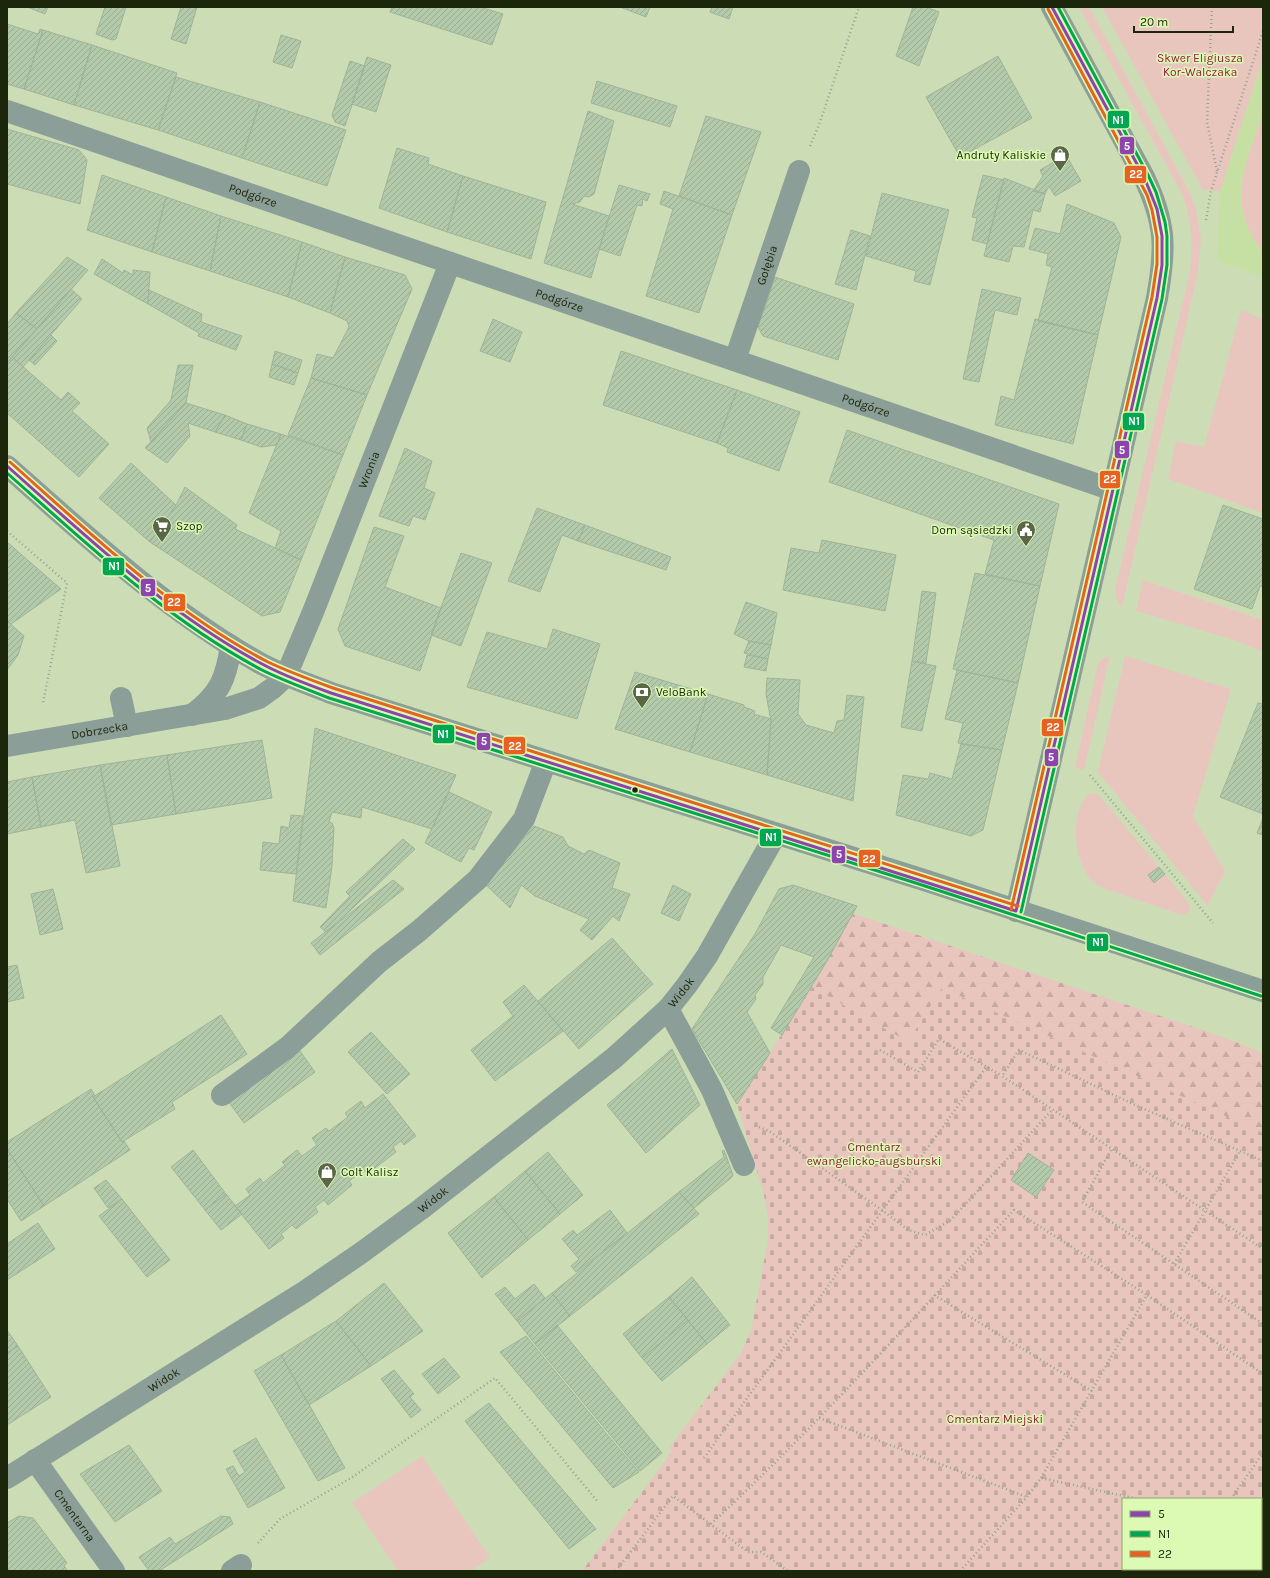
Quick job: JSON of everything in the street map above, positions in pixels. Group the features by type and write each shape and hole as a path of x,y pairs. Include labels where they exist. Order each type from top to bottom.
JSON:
{"street":[{"path":"1016,911 1157,298 1164,242 1161,221 1154,199 1144,177 1052,7"},
{"name":"Podgórze","path":"7,111 1113,490"},
{"name":"Gołębia","path":"735,360 800,171"},
{"name":"Wronia","path":"286,676 313,612 450,263"},
{"path":"7,466 83,533 138,578 200,625 259,663 286,676 331,693 776,834 1263,991"},
{"path":"192,715 206,704 223,682 228,667 231,646"},
{"name":"Dobrzecka","path":"7,746 225,709 248,702 273,688 286,676"},
{"path":"121,698 127,726"},
{"path":"222,1095 288,1047 379,962 420,930 478,879 524,819 546,761"},
{"name":"Widok","path":"7,1478 304,1292 361,1253 421,1209 614,1058 668,1009 707,956 776,834"},
{"path":"668,1009 712,1090 744,1166"},
{"name":"Cmentarna","path":"35,1460 114,1571"}],"path":[{"path":"800,171 820,122 859,7"},
{"path":"1212,7 1207,122 1217,172"},
{"path":"1206,220 1217,172 1263,31"},
{"path":"7,531 67,582 44,703"},
{"path":"1090,775 1213,923"},
{"path":"880,1050 918,1072 939,1039 1002,1076 1111,1150 1263,1249"},
{"path":"1002,1076 1019,1050 1126,1101 1263,1161"},
{"path":"704,1458 986,1067"},
{"path":"754,1125 769,1131 882,1210 908,1230 924,1235 952,1220 1052,1110"},
{"path":"1111,1150 1082,1202 1263,1324"},
{"path":"1174,1264 1240,1151"},
{"path":"711,1524 769,1470 1014,1210 1147,1295 1263,1374"},
{"path":"934,1295 1092,1391"},
{"path":"960,1571 1027,1497 1041,1478 1147,1295"},
{"path":"236,1568 265,1534 280,1520 357,1473 495,1378 598,1502"},
{"path":"819,1418 1027,1497"},
{"path":"1232,1498 1263,1453"},
{"path":"1041,1478 1133,1498"},
{"path":"616,1571 673,1496 748,1552 761,1552 788,1571"}],"shaded area":[{"path":"1263,58 1263,277 1217,261 1220,191"}],"green space":[{"path":"1079,7 1089,7 1190,193 1196,209 1201,239 1198,272 1122,607 1118,603 1115,590 1190,271 1191,231 1185,202 1181,192"},
{"name":"Skwer Eligiusza Kor-Walczaka","path":"1102,7 1263,7 1263,58 1220,191 1203,190"},
{"path":"1263,114 1263,252 1251,234 1244,217 1242,184 1250,150"},
{"path":"1241,310 1263,319 1263,513 1168,479 1176,441 1204,447"},
{"path":"1143,580 1263,620 1263,652 1231,639 1136,611"},
{"path":"1110,656 1084,770 1075,768 1098,663 1104,658"},
{"path":"1125,656 1231,689 1193,816 1225,871 1208,906 1098,772"},
{"path":"1088,794 1098,794 1159,867 1148,876 1154,882 1165,874 1190,905 1189,912 1182,915 1105,889 1092,881 1083,867 1079,857 1076,835 1078,813"},
{"path":"852,913 1226,1038 1263,1053 1263,1136 942,988 908,1042 812,987"},
{"path":"812,987 908,1042 942,988 1263,1133 1263,1571 582,1571 664,1463 671,1452 669,1448 741,1353 751,1330 768,1240 768,1217 764,1195 737,1104"},
{"path":"422,1456 490,1558 471,1571 398,1571 352,1503"}],"building":[{"path":"27,7 48,7 45,14"},
{"path":"105,7 126,7 116,39 112,40 96,34"},
{"path":"181,7 197,7 186,44 171,39"},
{"path":"392,7 480,7 503,14 492,45 390,12"},
{"path":"620,7 650,7 646,17"},
{"path":"712,7 733,7 729,19 710,12"},
{"path":"913,7 926,7 939,12 919,66 896,56"},
{"path":"7,24 38,34 40,29 43,30 24,89 7,84"},
{"path":"43,30 92,45 74,105 24,89"},
{"path":"281,35 301,41 292,68 273,62"},
{"path":"92,45 177,73 158,130 74,105"},
{"path":"998,56 1032,118 960,157 926,97"},
{"path":"367,57 391,65 376,112 352,104"},
{"path":"350,61 365,66 345,126 335,122 332,115"},
{"path":"176,77 260,102 242,158 158,130"},
{"path":"597,81 677,106 670,127 591,103"},
{"path":"260,102 346,130 327,186 242,158"},
{"path":"588,111 614,121 594,194 589,197 584,196 580,202 572,204 609,216 591,278 544,263"},
{"path":"706,116 761,132 732,215 679,196"},
{"path":"7,129 79,150 87,160 80,204 7,184"},
{"path":"397,148 429,158 428,164 463,176 447,232 379,208"},
{"path":"1066,155 1081,181 1055,196 1049,186 1045,194 1033,191 1043,176 1040,170"},
{"path":"102,175 166,197 152,252 87,230"},
{"path":"983,175 1004,180 987,244 972,240 977,218 972,217"},
{"path":"463,176 546,202 531,259 447,232"},
{"path":"1004,178 1045,194 1040,212 1033,210 1024,247 1013,246 1009,262 984,256"},
{"path":"619,185 650,194 647,201 643,199 642,206 637,205 620,256 599,249"},
{"path":"664,191 732,215 699,313 646,296 673,209 660,204"},
{"path":"882,193 949,210 930,285 914,281 916,271 866,256"},
{"path":"166,197 221,216 210,271 152,252"},
{"path":"1067,204 1114,223 1121,237 1098,335 1038,321 1052,267 1046,265 1048,254 1029,249 1035,228 1060,234"},
{"path":"221,216 302,242 288,297 210,271"},
{"path":"851,230 870,236 856,290 835,284"},
{"path":"302,242 345,257 330,313 288,297"},
{"path":"67,257 88,270 37,329 16,313"},
{"path":"345,257 405,275 412,289 367,395 311,378 317,354 333,358 349,327 347,321 330,313"},
{"path":"102,259 123,273 124,270 133,275 133,270 150,272 148,304 94,274"},
{"path":"775,277 854,304 838,360 763,336 758,327"},
{"path":"71,289 82,299 23,367 12,357"},
{"path":"982,289 1021,298 1017,315 995,310 979,382 963,379"},
{"path":"149,290 202,314 201,322 242,336 236,350 198,336 199,333 148,304"},
{"path":"16,313 37,329 7,363 7,324"},
{"path":"493,319 522,332 510,362 480,351"},
{"path":"1035,319 1098,335 1073,444 995,425 1001,396 1014,400"},
{"path":"51,335 57,341 35,365 29,360"},
{"path":"275,351 302,360 298,373 272,364"},
{"path":"621,351 737,390 717,443 603,405"},
{"path":"12,357 61,400 68,392 80,403 72,411 109,444 79,477 7,413 7,363"},
{"path":"272,364 298,373 294,385 269,377"},
{"path":"178,365 193,365 186,403 151,442 147,428 171,400"},
{"path":"311,378 367,395 343,455 288,435"},
{"path":"737,390 800,412 779,471 727,452 728,448 717,443"},
{"path":"186,403 225,415 215,432 188,423 190,436 167,463 145,448"},
{"path":"225,415 247,424 241,440 215,432"},
{"path":"247,424 281,434 277,445 261,447 241,440"},
{"path":"847,430 1059,504 1040,586 985,574 994,540 829,482"},
{"path":"281,434 343,455 301,560 275,548 281,531 249,513"},
{"path":"405,448 432,461 424,488 435,493 425,520 413,516 409,526 379,516"},
{"path":"131,463 176,505 150,542 99,498"},
{"path":"185,487 237,525 235,529 301,560 280,612 262,616 150,542 176,505"},
{"path":"1223,505 1263,519 1263,587 1260,586 1252,609 1194,589"},
{"path":"537,508 585,525 578,541 562,535 540,592 508,581"},
{"path":"585,525 671,557 666,570 578,541"},
{"path":"374,527 404,536 385,587 441,608 420,671 345,646 338,629"},
{"path":"822,540 896,555 885,611 783,590 791,548 819,553"},
{"path":"7,542 61,589 11,624 7,621"},
{"path":"461,553 492,563 461,646 431,635"},
{"path":"975,573 1040,586 1018,683 953,669"},
{"path":"922,591 936,593 926,663 912,661"},
{"path":"746,602 777,613 771,645 749,641 734,634"},
{"path":"7,621 24,636 18,655 7,670"},
{"path":"553,629 600,644 577,719 467,687 487,632 547,649"},
{"path":"749,641 771,645 768,659 744,653"},
{"path":"747,655 768,659 766,671 744,667"},
{"path":"912,661 936,666 922,731 901,727"},
{"path":"957,670 1018,683 1002,750 958,743 963,723 945,719"},
{"path":"635,672 708,694 690,752 615,729"},
{"path":"767,678 800,680 798,714 806,725 834,733 837,721 844,720 847,695 864,697 853,801 767,775 771,721 766,694"},
{"path":"708,694 744,705 744,707 755,711 754,714 771,719 767,775 690,752"},
{"path":"1258,703 1263,704 1263,814 1220,797"},
{"path":"315,728 456,775 432,829 362,807 361,818 332,812 329,822 332,823 334,828 332,866 326,908 293,901"},
{"path":"262,740 272,798 176,814 167,755"},
{"path":"961,744 1002,750 983,830 971,836 896,815 903,775 928,779 930,773 952,779"},
{"path":"167,755 176,814 111,825 100,765"},
{"path":"100,765 120,866 86,873 75,820 41,827 32,777"},
{"path":"32,777 41,827 7,834 7,782"},
{"path":"449,792 492,812 474,850 469,848 461,862 425,843"},
{"path":"291,815 303,816 296,874 260,870 263,842 279,844 281,826 289,828"},
{"path":"1263,818 1263,835 1257,833"},
{"path":"534,826 563,837 568,846 584,854 589,850 620,863 612,888 630,894 619,921 613,916 592,940 580,930 589,919 535,896 521,885 510,908 483,882 511,854"},
{"path":"403,839 415,849 337,923 326,932 320,927 350,896 346,892"},
{"path":"1159,867 1165,874 1154,883 1148,875"},
{"path":"393,880 404,889 320,955 311,943"},
{"path":"673,885 691,894 679,921 661,913"},
{"path":"793,885 857,906 827,961 782,1035 771,1028 814,957 781,945 763,977 763,984 755,995 756,999 747,1012 770,1053 737,1104 692,1029 755,934 779,889"},
{"path":"53,889 63,929 40,935 31,894"},
{"path":"612,938 653,984 579,1049 538,1001"},
{"path":"17,965 24,998 7,1002 7,967"},
{"path":"524,985 563,1031 495,1081 471,1050 513,1016 503,1002"},
{"path":"221,1015 247,1054 172,1102 175,1109 122,1142 93,1097"},
{"path":"371,1032 410,1074 387,1094 348,1052"},
{"path":"297,1047 315,1072 244,1123 226,1098"},
{"path":"672,1049 700,1105 646,1153 607,1105"},
{"path":"91,1089 95,1096 93,1097 122,1142 124,1141 130,1150 44,1206 7,1149 7,1142"},
{"path":"383,1094 416,1136 404,1145 401,1141 393,1147 396,1152 367,1174 364,1170 349,1181 352,1185 328,1205 324,1200 315,1207 318,1212 296,1229 292,1225 281,1234 284,1238 269,1249 235,1206 250,1195 246,1189 260,1178 263,1183 285,1165 282,1162 297,1150 302,1156 317,1145 312,1138 326,1128 329,1131 348,1117 345,1113 361,1101 365,1108"},
{"path":"7,1149 44,1206 21,1221 7,1199"},
{"path":"193,1150 226,1194 205,1210 171,1167"},
{"path":"724,1150 733,1175 694,1208 679,1192 724,1157 722,1151"},
{"path":"548,1152 583,1195 560,1214 525,1171"},
{"path":"1028,1153 1054,1170 1036,1197 1011,1180"},
{"path":"525,1171 560,1214 528,1240 494,1197"},
{"path":"106,1180 122,1199 108,1208 94,1188"},
{"path":"679,1192 699,1214 570,1316 552,1293"},
{"path":"226,1194 242,1214 221,1230 205,1210"},
{"path":"494,1197 528,1240 482,1278 448,1233"},
{"path":"122,1199 170,1260 147,1277 99,1216"},
{"path":"610,1210 627,1233 576,1272 571,1266 579,1259 562,1239 573,1230 577,1235"},
{"path":"38,1223 55,1249 7,1280 7,1244"},
{"path":"692,1277 730,1325 707,1344 669,1297"},
{"path":"384,1283 423,1331 371,1366 336,1321"},
{"path":"534,1284 545,1298 517,1321 495,1294 505,1287 515,1299"},
{"path":"552,1293 570,1316 535,1344 517,1321"},
{"path":"669,1297 688,1320 642,1358 623,1334"},
{"path":"688,1320 707,1344 662,1381 642,1358"},
{"path":"336,1321 371,1366 309,1405 281,1355"},
{"path":"557,1325 662,1453 640,1471 535,1344"},
{"path":"7,1330 18,1346 7,1353"},
{"path":"526,1336 639,1472 613,1488 500,1352"},
{"path":"18,1346 51,1397 7,1425 7,1353"},
{"path":"281,1355 345,1468 318,1481 254,1371"},
{"path":"444,1358 460,1377 438,1394 422,1374"},
{"path":"394,1370 414,1394 410,1397 421,1410 411,1418 381,1379"},
{"path":"489,1403 596,1529 569,1549 465,1421"},
{"path":"256,1438 285,1488 248,1508 226,1469 233,1466 239,1476 245,1472 233,1451"},
{"path":"129,1445 162,1491 115,1522 80,1474"},
{"path":"19,1516 33,1518 67,1563 64,1566 68,1571 7,1571 7,1523"},
{"path":"221,1516 230,1517 233,1524 159,1571 149,1571 139,1557 170,1537 175,1544"}],"transit line":[{"name":"5","path":"1016,911 1157,298 1162,265 1162,236 1157,209 1144,177 1052,7"},
{"name":"N1","path":"1021,912 1162,299 1167,265 1167,236 1165,222 1156,192 1058,7"},
{"name":"22","path":"1011,910 1152,297 1157,264 1157,237 1152,210 1147,195 1048,9"},
{"name":"22","path":"10,462 102,544 166,596 233,642 276,666 333,688 1018,906"},
{"name":"5","path":"7,466 99,548 163,600 231,646 282,674 331,693 1016,911"},
{"name":"N1","path":"7,473 129,579 193,628 262,670 287,681 329,698 922,885 1261,996"}],"place":[{"name":"Andruty Kaliskie","path":"1060,172"},
{"name":"Szop","path":"162,543"},
{"name":"Dom sąsiedzki","path":"1026,547"},
{"name":"VeloBank","path":"642,709"},
{"name":"Colt Kalisz","path":"327,1189"}],"park label":[{"name":"Cmentarz ewangelicko-augsburski","path":"874,1154"},
{"name":"Cmentarz Miejski","path":"995,1419"}]}
